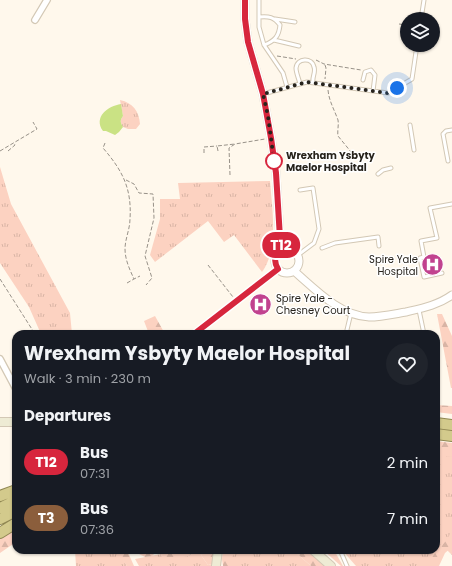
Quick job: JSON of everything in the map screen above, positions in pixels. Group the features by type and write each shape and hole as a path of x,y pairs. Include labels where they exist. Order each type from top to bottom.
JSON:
{"highway":[{"path":"440,424 452,425"},
{"path":"440,434 452,436"},
{"path":"0,496 12,492"},
{"path":"0,508 12,502"},
{"path":"0,519 12,513"},
{"path":"0,533 12,526"}],"main road":[{"path":"0,422 12,422"},
{"path":"216,566 218,554"},
{"path":"316,554 330,566"}],"street":[{"path":"35,20 47,0"},
{"path":"245,0 245,19 248,42 263,94 271,138 276,173 282,250"},
{"path":"289,249 296,252 298,255 300,262 294,271 284,273 278,269 275,258 282,250 289,249"},
{"path":"199,330 278,269"},
{"path":"294,271 326,299 351,313 368,317 418,309 437,304 452,295"},
{"path":"0,359 12,381"}],"lane":[{"path":"259,0 259,27 264,45 283,73 287,87"},
{"path":"422,12 423,0"},
{"path":"259,17 267,16 275,19 295,22"},
{"path":"264,45 274,40 279,34 280,25 275,19"},
{"path":"274,40 299,46"},
{"path":"263,94 287,87 313,82 388,93 412,79 416,52"},
{"path":"300,84 296,68 299,63 304,60 309,60 314,64 315,67 312,76 313,82"},
{"path":"363,80 365,72 371,70 375,75 373,91"},
{"path":"410,125 414,150"},
{"path":"448,162 443,134 446,131 452,130"},
{"path":"378,174 383,170 391,168"},
{"path":"298,255 314,243 319,229 313,188 300,190"},
{"path":"442,273 424,277 420,258 424,257 421,242 437,238 430,208 452,204"},
{"path":"322,248 335,243 378,237 379,246"},
{"path":"418,309 423,330"},
{"path":"347,330 351,313"},
{"path":"342,554 347,566"}],"path":[{"path":"274,56 296,59"},
{"path":"313,59 324,64 363,70 365,72"},
{"path":"324,64 326,68 325,80 328,81 328,98 339,126 338,136 356,158"},
{"path":"33,122 39,132"},
{"path":"0,150 37,130"},
{"path":"204,153 204,147 271,138"},
{"path":"8,151 15,145 14,143"},
{"path":"105,143 103,148 113,160 125,180 130,205 130,220 125,249 128,264 134,279"},
{"path":"230,175 229,148 235,144"},
{"path":"217,146 218,151"},
{"path":"125,180 134,184 139,193 153,194 154,218 145,256 152,278 146,286"},
{"path":"208,265 236,301"},
{"path":"127,283 140,276"},
{"path":"0,279 32,330"}],"green space":[{"path":"120,100 132,105 137,111 140,124 136,129 128,129 123,127 121,121 123,116"},
{"path":"0,167 11,204 70,313 72,330 39,330 29,307 0,263"},
{"path":"270,181 273,216 273,240 271,252 262,272 234,235 224,242 208,221 155,262 150,255 160,219 160,199 180,199 178,183"},
{"path":"437,314 442,314 452,336 452,388 451,388"},
{"path":"155,316 163,330 147,330 144,321"},
{"path":"440,405 452,406 452,414 440,412"},
{"path":"440,442 452,443 452,457 440,456"},
{"path":"440,450 452,451 452,555 445,548 432,566 356,566 346,554 440,554"},
{"path":"452,530 452,547 445,553 439,566 426,566 434,554 440,554 440,547 447,540"},
{"path":"12,531 12,545 0,553 0,539"},
{"path":"75,554 122,554 127,566 76,566"},
{"path":"121,554 129,554 134,566 127,566 121,557"},
{"path":"139,554 154,554 152,556 145,557"},
{"path":"161,554 162,557 189,556 191,554 201,554 208,565 212,564 211,566 139,566 135,559"},
{"path":"161,554 191,554 189,556 165,560"},
{"path":"214,554 212,564 208,565 201,555"},
{"path":"223,554 234,554 231,566 223,566"},
{"path":"232,554 298,554 311,566 229,566"},
{"path":"298,554 313,554 327,566 311,566"},
{"path":"328,554 336,554 343,566 341,566"}],"shaded area":[{"path":"121,104 123,116 121,119 121,124 123,127 115,135 103,131 100,126 100,121 103,113 111,107"}],"bus line":[{"name":"T12","path":"199,330 278,269 275,258 282,250 276,173 268,116 248,42 245,19 245,0"}],"place":[{"name":"Wrexham Ysbyty Maelor Hospital","path":"274,161"},
{"name":"Spire Yale Hospital","path":"433,265"},
{"name":"Spire Yale - Chesney Court","path":"260,304"}],"route":[{"path":"274,161 268,116 263,94 307,82 388,93 397,88"}]}
